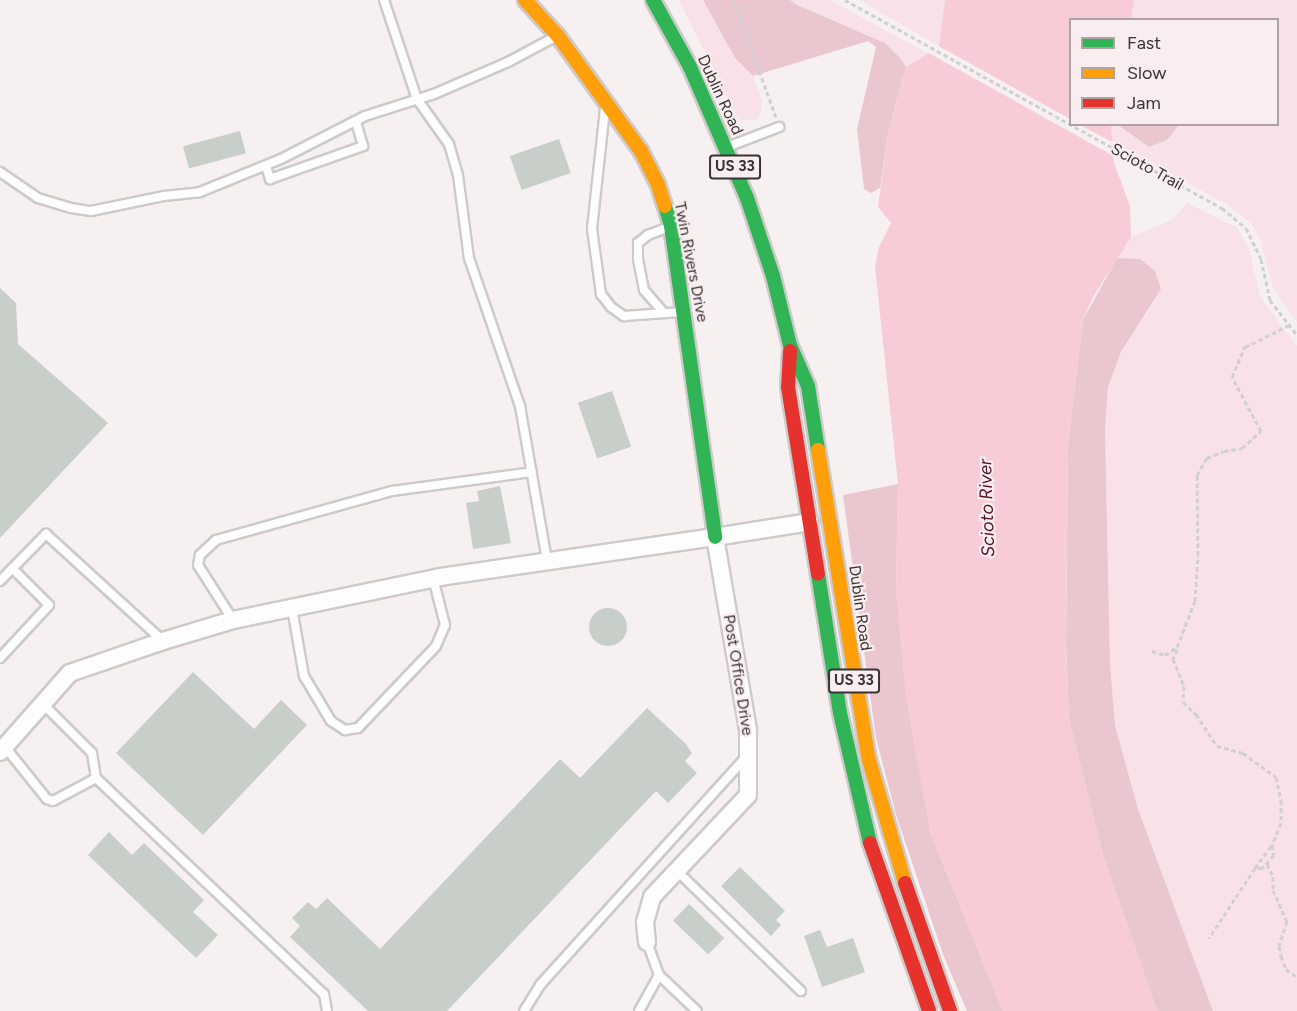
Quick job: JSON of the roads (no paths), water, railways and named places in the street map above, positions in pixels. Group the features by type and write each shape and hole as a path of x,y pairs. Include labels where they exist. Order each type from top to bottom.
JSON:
{"main road":[{"name":"Twin Rivers Drive","path":"525,0 558,36 606,100 640,150 658,185 671,226 715,537"},
{"name":"Dublin Road","path":"654,0 690,67 727,147 774,276 790,345 808,386 850,662 869,760 893,847 928,955 950,1011"},
{"name":"Dublin Road","path":"790,345 788,387 840,713 871,844 929,1011"}],"street":[{"path":"3,750 70,673 233,620 433,578 810,522"},
{"name":"Post Office Drive","path":"647,942 647,909 652,897 675,869 748,795 748,730 715,537"}],"lane":[{"path":"384,0 417,99 449,144 458,175 469,258 520,406 548,561"},
{"path":"0,172 38,198 71,208 91,211 164,196 200,192 266,166 356,121 508,62 558,36"},
{"path":"606,100 592,229 601,294 611,307 624,316 684,312"},
{"path":"266,166 270,179 363,146 356,121"},
{"path":"727,147 779,127"},
{"path":"664,313 644,291 638,259 638,243 648,235 671,226"},
{"path":"233,620 198,565 200,555 216,540 392,491 532,472"},
{"path":"0,581 46,534 163,641"},
{"path":"0,658 49,605 12,568"},
{"path":"292,608 304,676 331,721 345,730 358,728 436,646 445,625 433,578"},
{"path":"43,704 92,753 96,778 324,994 327,1011"},
{"path":"3,750 43,795 53,801 96,778"},
{"path":"524,1011 540,985 748,754"},
{"path":"675,869 801,991"},
{"path":"647,942 659,975 691,1009"},
{"path":"639,1011 659,975"}],"water":[{"name":"Scioto River","path":"945,0 1134,0 1131,18 1069,18 1069,126 1111,126 1114,163 1130,206 1131,237 1093,297 1083,320 1068,444 1066,646 1069,720 1102,852 1157,1011 1003,1011 930,832 906,698 896,592 898,484 875,267 879,247 891,223 878,207 888,133 906,67 939,46"}]}
